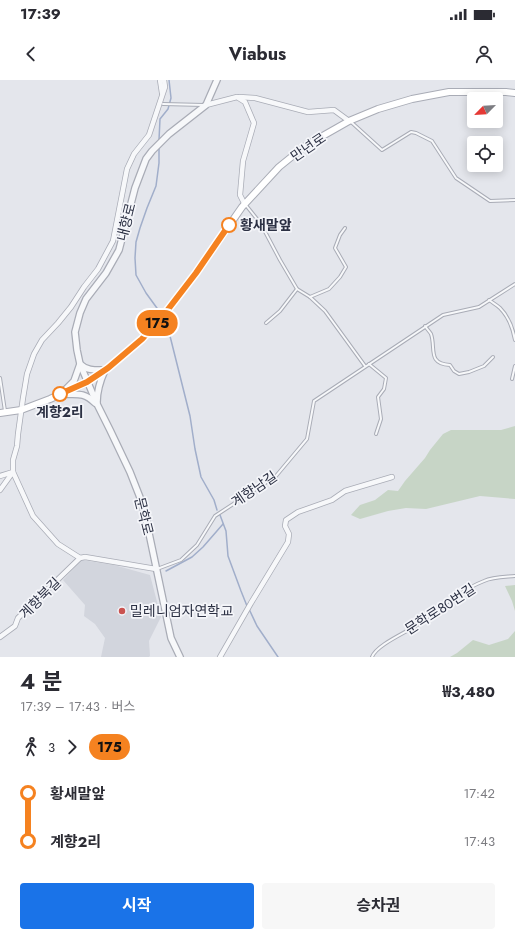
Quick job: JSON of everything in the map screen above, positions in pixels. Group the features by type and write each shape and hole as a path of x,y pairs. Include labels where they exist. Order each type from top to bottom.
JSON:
{"main road":[{"name":"만년로","path":"105,370 151,330 196,273 244,204 279,167 305,146 349,121 378,109 412,99 449,92 515,93"},
{"path":"2,412 21,410 50,399 87,382 105,370"}],"street":[{"path":"160,80 162,94"},
{"path":"156,569 85,557 80,558 58,544 34,516 13,472 13,460 17,446 27,374 34,354 42,340 71,307 98,269 113,241 127,169 134,154 149,135 165,87 164,80"},
{"name":"내향로","path":"87,382 80,364 75,332 80,313 86,299 106,273 119,250 135,188 146,159 169,134 206,105 217,80"},
{"path":"237,97 245,102 254,124 243,161 240,195 244,204"},
{"path":"206,105 237,97 255,98 308,112 334,110 349,121"},
{"path":"60,394 74,381 80,364 84,368 105,370 97,393 97,404"},
{"name":"문학로","path":"87,382 121,452 141,500 171,638 180,657"},
{"path":"60,394 79,394 86,396 97,404"},
{"path":"0,476 13,472"},
{"path":"0,490 13,472"},
{"path":"220,657 288,542 289,534 285,526 286,520 298,512 332,500 345,491 392,477"},
{"name":"계향북길","path":"0,637 15,626 18,618 80,558"}],"lane":[{"path":"163,104 206,105"},
{"path":"349,121 382,150 411,132 416,133 432,141 456,178 490,201 515,200"},
{"path":"244,204 261,224 297,289 310,297 325,311 365,366"},
{"path":"310,297 329,288 340,277 346,267 335,248 340,235 345,228"},
{"name":"계향남길","path":"156,569 181,560 197,545 215,516 276,476 307,439 314,401 443,315 479,307 515,284"},
{"path":"266,323 280,311 297,289"},
{"path":"490,300 501,309 509,321 515,340"},
{"path":"425,326 431,334 433,354 436,360 442,365 450,365 454,371 459,374 484,366 493,357"},
{"path":"369,364 386,378 384,389 378,397 381,419 376,434"},
{"path":"512,379 515,366"},
{"path":"0,378 2,412"},
{"name":"문학로80번길","path":"372,657 374,652 397,636 416,626 433,612 461,593 486,580 515,576"}],"shaded area":[{"name":"밀레니엄자연학교","path":"82,560 114,565 150,575 161,617 149,641 149,657 101,657 105,638 95,624 84,616 85,605 63,580"}],"green space":[{"path":"515,426 515,499 480,496 426,509 406,508 388,511 360,519 351,515 360,505 375,500 388,490 398,491 443,434 451,430 501,430"},
{"path":"515,585 515,611 505,586"},
{"path":"515,631 515,657 450,657 473,640 489,645 508,639"}],"waterway":[{"path":"159,140 160,119 168,109 171,98 169,80"},
{"path":"159,146 159,163 156,186 140,228 136,242 135,258 136,275 146,293 162,315"},
{"path":"164,318 167,324 190,416 201,477 214,500 217,510"},
{"path":"220,515 226,531 228,556 247,606"},
{"path":"166,571 192,557 223,524"},
{"path":"249,609 257,626 278,657"}],"bus line":[{"name":"175","path":"60,394 87,382 108,368 142,339 166,312 196,273 229,225"}],"place":[{"name":"황새말앞","path":"229,225"},
{"name":"계향2리","path":"60,394"},
{"name":"밀레니엄자연학교","path":"122,611"}]}
